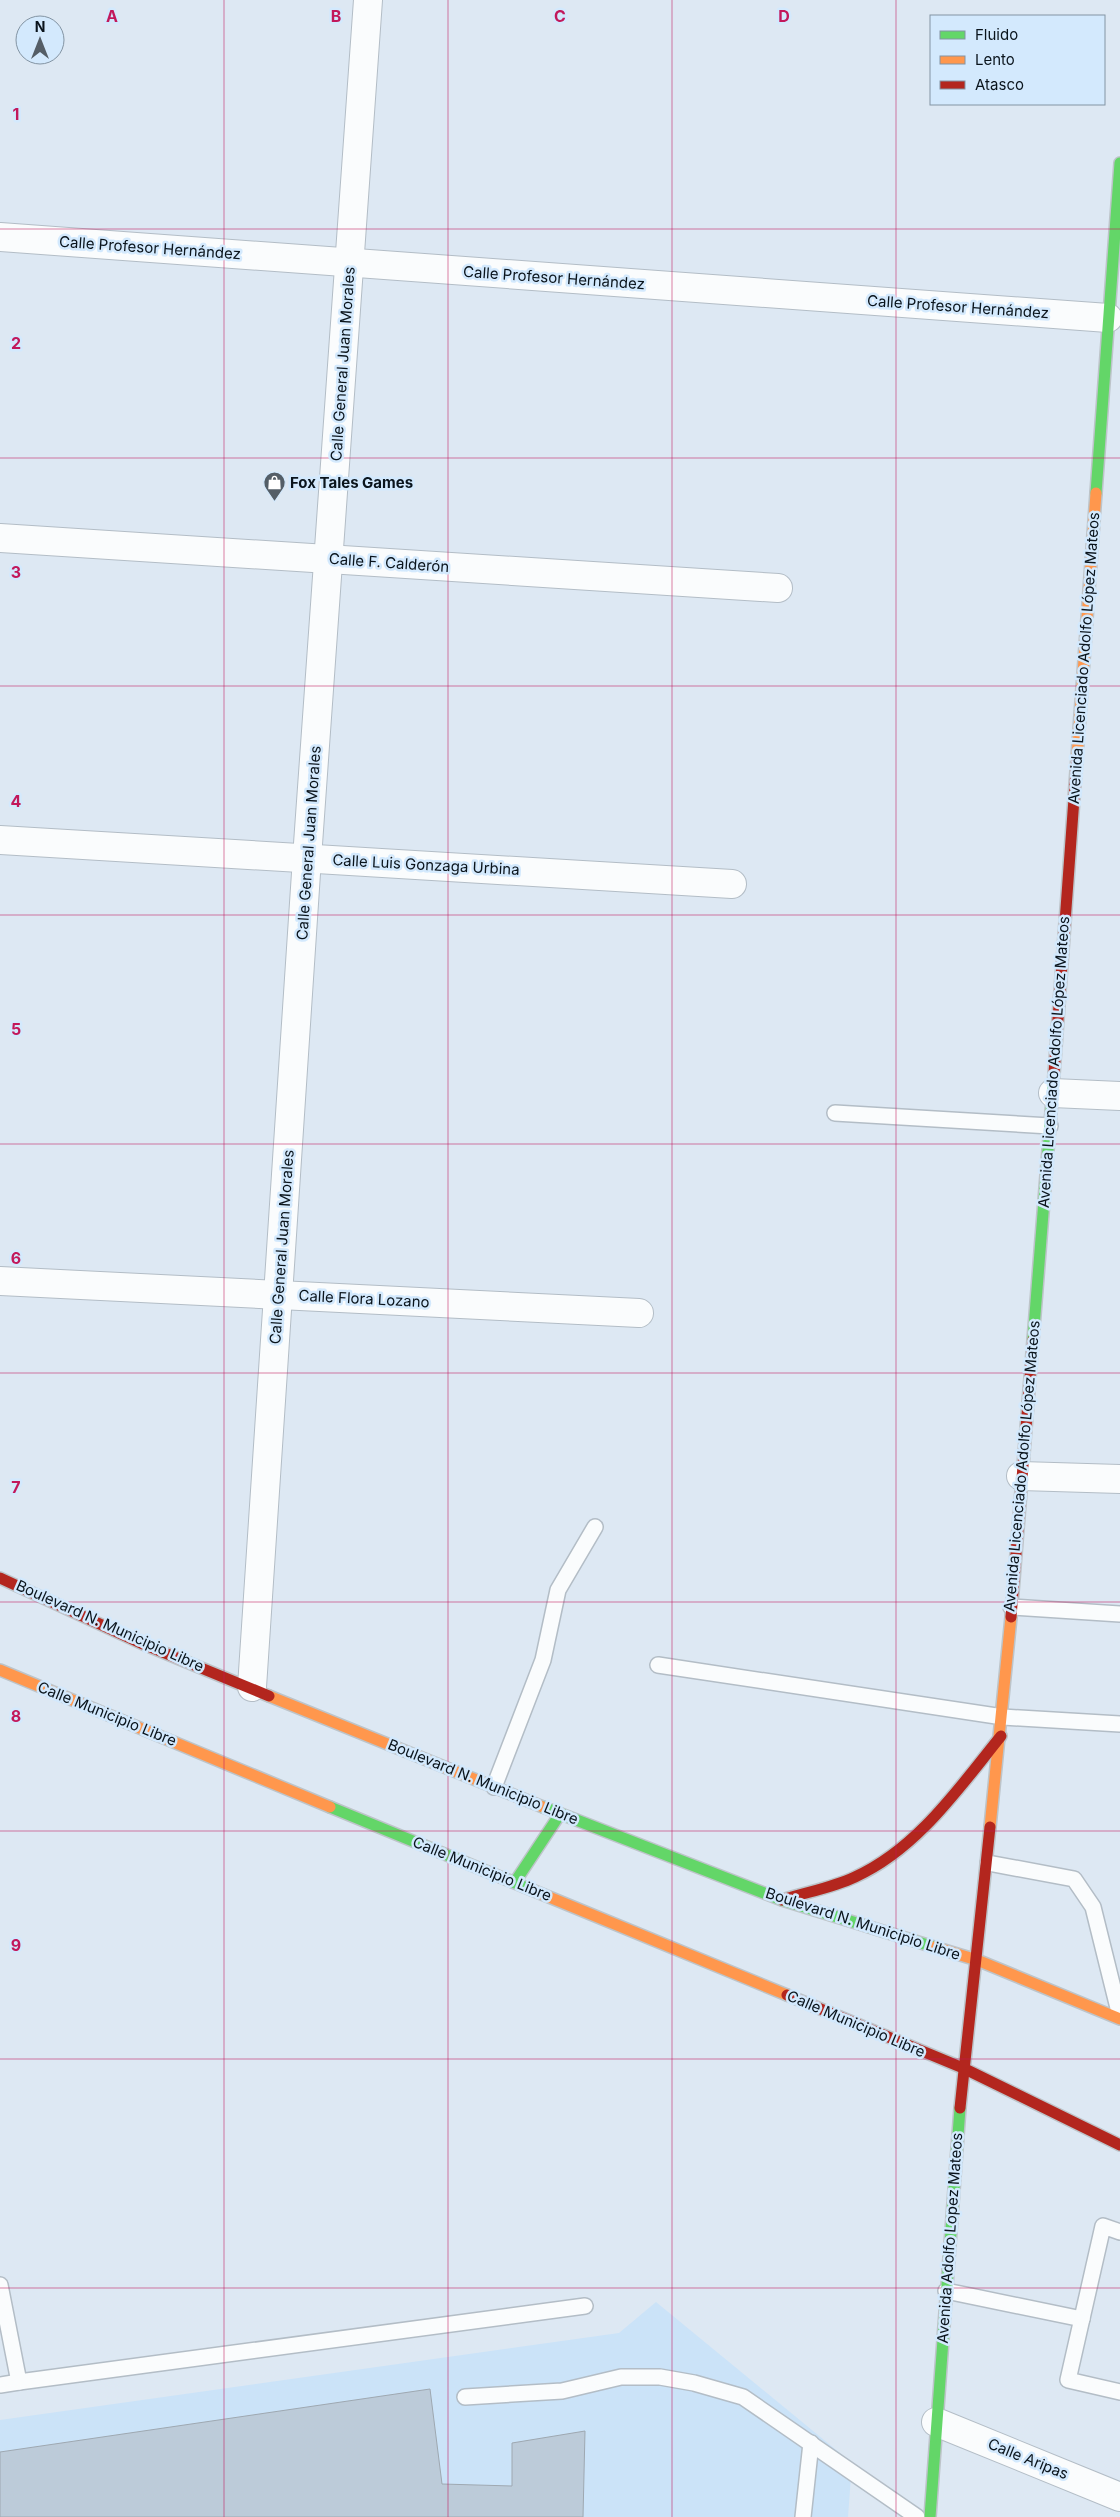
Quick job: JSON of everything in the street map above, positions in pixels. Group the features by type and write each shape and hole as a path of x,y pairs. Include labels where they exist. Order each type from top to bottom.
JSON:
{"main road":[{"name":"Avenida Licenciado Adolfo López Mateos","path":"977,1960 1003,1717 1053,1093 1120,163"},
{"name":"Boulevard N. Municipio Libre","path":"0,1578 143,1644 560,1814 782,1900 977,1960 1120,2018"},
{"name":"Calle Municipio Libre","path":"0,1670 963,2068 1120,2145"},
{"path":"782,1900 855,1877 903,1847 945,1805 1001,1736"},
{"path":"515,1882 560,1814"},
{"name":"Avenida Adolfo Lopez Mateos","path":"930,2517 963,2068 977,1960"}],"street":[{"name":"Calle General Juan Morales","path":"252,1687 307,858 330,559 368,0"},
{"name":"Calle Profesor Hernández","path":"0,237 1108,318"},
{"name":"Calle F. Calderón","path":"0,538 778,588"},
{"name":"Calle Luis Gonzaga Urbina","path":"0,840 732,884"},
{"path":"1053,1093 1120,1096"},
{"name":"Calle Flora Lozano","path":"0,1281 639,1313"},
{"path":"1021,1476 1120,1479"},
{"name":"Calle Aripas","path":"936,2422 1120,2497"}],"lane":[{"path":"835,1112 1050,1126"},
{"path":"494,1787 542,1660 558,1590 595,1527"},
{"path":"1011,1607 1120,1614"},
{"path":"658,1665 1003,1717 1120,1724"},
{"path":"988,1863 1074,1879 1093,1907 1120,2018"},
{"path":"1120,2232 1103,2226 1068,2380 1120,2392"},
{"path":"0,2284 19,2382"},
{"path":"946,2291 1082,2319"},
{"path":"0,2385 585,2306"},
{"path":"465,2397 562,2390 621,2377 660,2377 694,2383 743,2397 917,2517"},
{"path":"804,2517 811,2443"}],"shaded area":[{"path":"656,2302 852,2463 848,2517 0,2517 0,2420 619,2333"}],"building":[{"path":"430,2389 442,2484 512,2486 512,2443 585,2431 583,2517 0,2517 0,2452"}],"traffic: fast":[{"path":"1096,493 1120,163"},
{"path":"1033,1340 1054,1074"},
{"path":"330,1807 532,1890"},
{"path":"543,1807 782,1900 934,1947"},
{"path":"515,1882 560,1814"},
{"path":"930,2517 960,2108"}],"traffic: slow":[{"path":"1077,757 1096,493"},
{"path":"990,1827 1011,1617"},
{"path":"0,1670 330,1807"},
{"path":"269,1696 543,1807"},
{"path":"532,1890 787,1995"},
{"path":"934,1947 977,1960 1120,2019"}],"traffic: jam":[{"path":"1054,1074 1077,757"},
{"path":"1011,1617 1033,1340"},
{"path":"0,1578 143,1644 269,1696"},
{"path":"782,1900 846,1881 877,1865 898,1850 936,1816 1001,1736"},
{"path":"960,2108 990,1827"},
{"path":"787,1995 963,2068 1120,2145"}],"place":[{"name":"Fox Tales Games","path":"274,502"}]}
